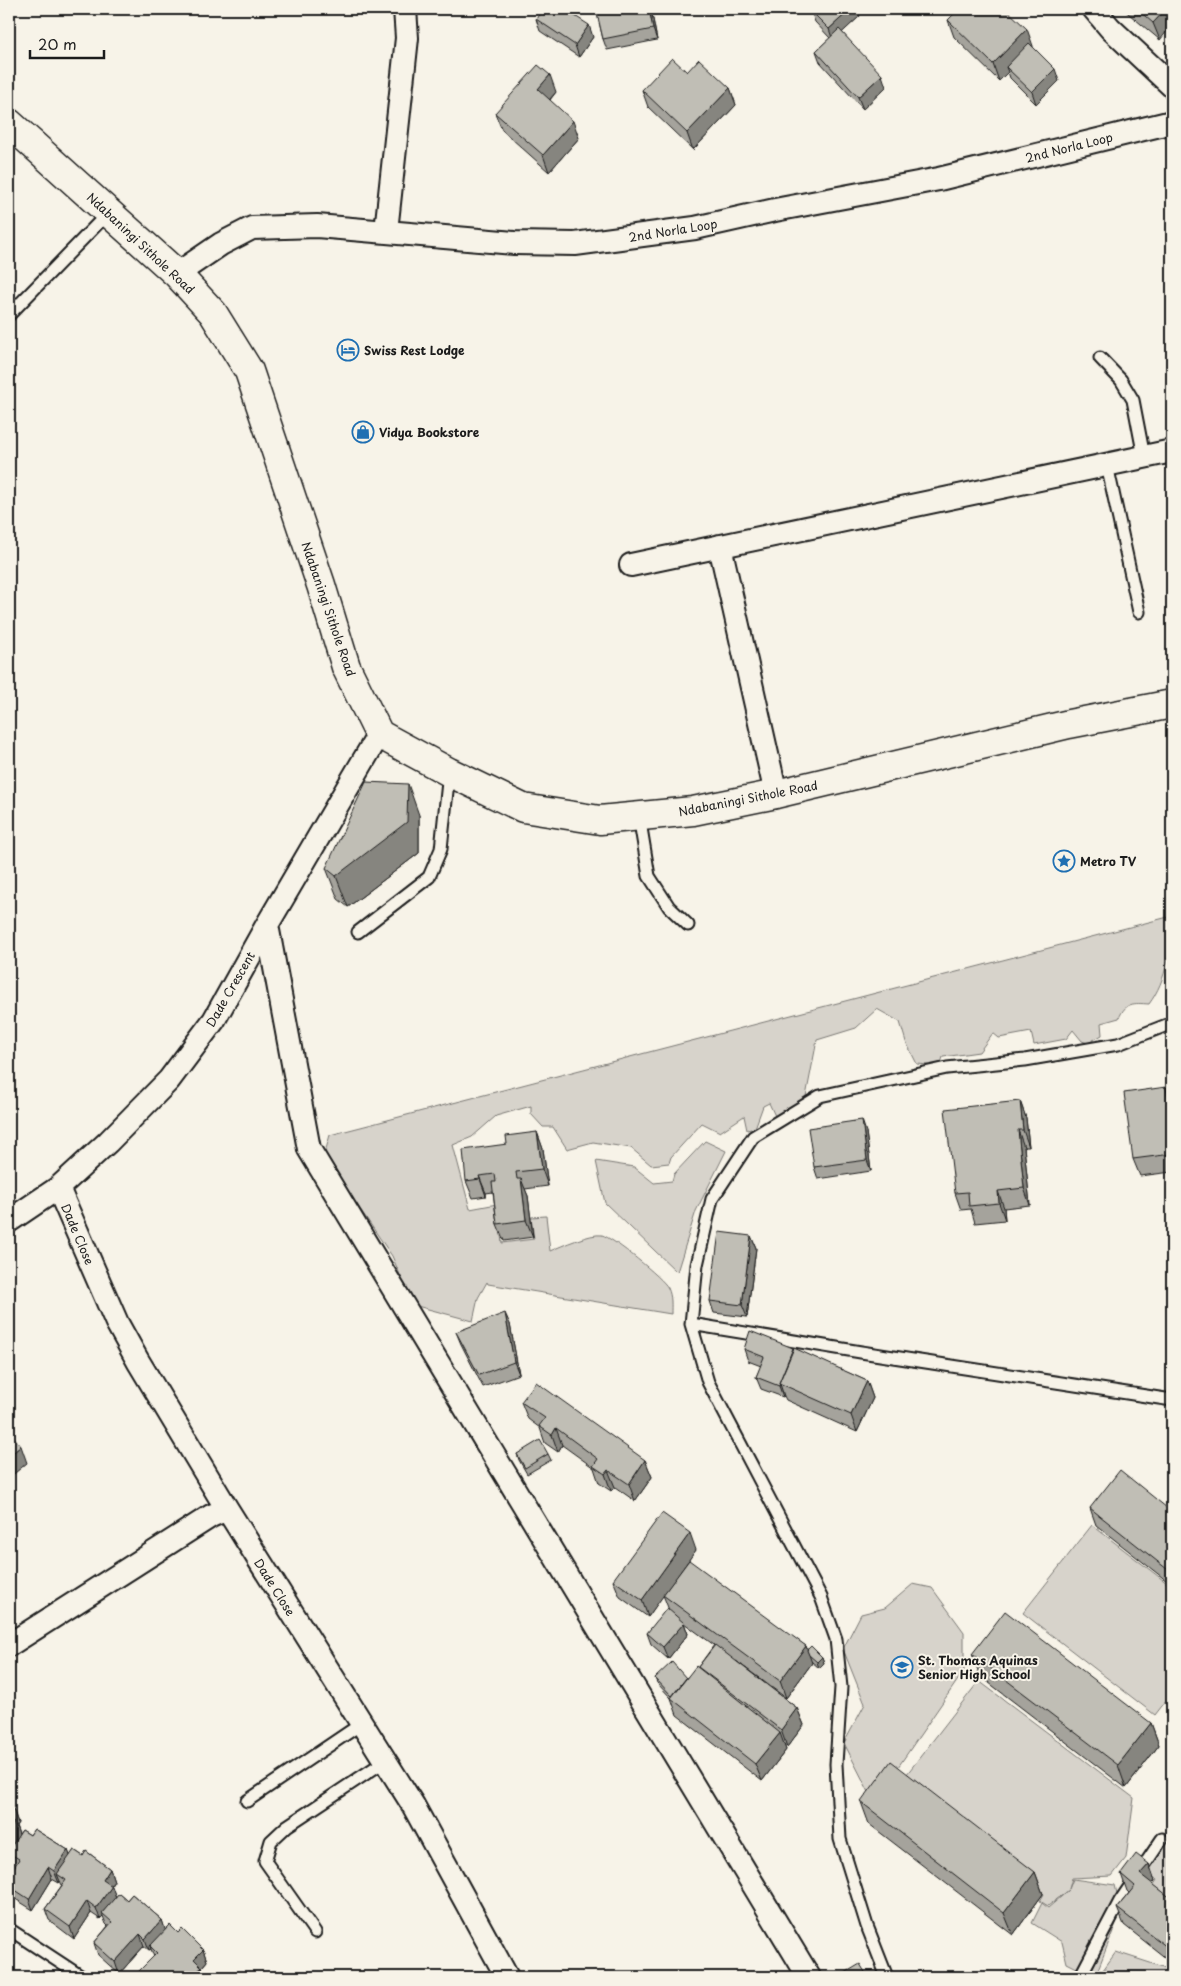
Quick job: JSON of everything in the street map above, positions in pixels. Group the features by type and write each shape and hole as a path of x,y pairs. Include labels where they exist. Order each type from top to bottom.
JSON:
{"street":[{"path":"386,231 407,38 405,9"},
{"path":"1094,9 1110,28 1170,78"},
{"name":"2nd Norla Loop","path":"177,274 221,244 252,228 317,226 523,243 575,244 695,228 775,210 939,179 1172,122"},
{"name":"Ndabaningi Sithole Road","path":"9,123 177,274 213,312 249,371 322,585 346,667 379,734 449,772 523,808 600,820 693,811 776,794 1069,724 1172,704"},
{"path":"632,565 1172,451"},
{"path":"720,546 776,794"},
{"name":"Dade Crescent","path":"9,1221 58,1188 108,1142 169,1080 214,1020 267,925 379,734"},
{"path":"267,925 309,1149 809,1977"},
{"name":"Dade Close","path":"58,1188 117,1324 227,1509 413,1805 507,1977"},
{"path":"9,1645 211,1516 227,1509"}],"lane":[{"path":"9,315 109,212"},
{"path":"1100,358 1121,380 1133,400 1144,457"},
{"path":"1107,465 1139,612"},
{"path":"358,932 430,877 441,849 449,772"},
{"path":"639,816 649,876 669,907 688,925"},
{"path":"888,1977 867,1926 840,1839 836,1764 840,1687 836,1639 821,1597 708,1382 690,1324 697,1265 712,1199 753,1137 820,1096 947,1068 1025,1060 1118,1044 1172,1023"},
{"path":"690,1324 1172,1400"},
{"path":"247,1801 361,1724"},
{"path":"315,1932 265,1861 271,1841 287,1826 385,1761"},
{"path":"1080,1977 1120,1901 1162,1839"},
{"path":"9,1929 82,1977"}],"shaded area":[{"path":"1172,916 1167,962 1155,995 1149,1004 1127,1006 1119,1018 1101,1023 1102,1035 1088,1043 1082,1041 1073,1030 1066,1039 1034,1045 1031,1032 999,1038 993,1033 979,1052 943,1057 940,1066 917,1064 906,1042 900,1022 877,1009 856,1028 817,1040 802,1117 794,1116 787,1123 775,1116 769,1103 763,1106 755,1128 747,1130 744,1116 720,1132 702,1123 671,1157 669,1163 651,1165 631,1148 593,1142 567,1149 553,1127 543,1127 531,1114 531,1106 496,1116 472,1137 453,1145 470,1209 497,1204 502,1243 534,1239 531,1217 546,1216 550,1251 584,1238 602,1235 626,1250 664,1283 670,1295 671,1314 488,1284 487,1282 478,1298 473,1321 413,1305 392,1256 324,1156 330,1135"},
{"path":"705,1141 726,1151 696,1211 677,1272 605,1203 596,1161 634,1167 654,1183 672,1181 674,1174"},
{"path":"1092,1525 1172,1587 1172,1693 1155,1715 1023,1613"},
{"path":"913,1584 932,1588 964,1632 964,1671 874,1802 844,1743 865,1704 843,1649 861,1614 885,1608"},
{"path":"979,1681 1134,1798 1126,1858 1112,1876 1072,1878 1069,1889 1073,1879 1115,1885 1121,1911 1095,1977 1067,1963 1062,1942 1032,1923 1042,1903 1048,1908 1069,1890 1048,1906 1040,1901 1044,1894 903,1779"},
{"path":"1172,1834 1172,1909 1149,1892 1157,1880 1143,1869"},
{"path":"1116,1952 1172,1970 1172,1977 1098,1977"}],"building":[{"path":"543,9 564,9 589,25 575,45 536,19"},
{"path":"596,9 649,9 653,29 603,39"},
{"path":"813,9 851,9 829,29 811,11"},
{"path":"959,9 1006,9 1027,29 993,64 948,20"},
{"path":"1137,9 1166,9 1153,23"},
{"path":"839,29 882,75 858,97 816,51"},
{"path":"1029,43 1055,69 1032,92 1006,67"},
{"path":"672,58 687,72 699,59 730,88 687,133 642,90"},
{"path":"538,65 550,75 538,89 573,121 543,155 495,113"},
{"path":"366,782 408,784 407,822 336,876 326,868"},
{"path":"1166,1087 1172,1127 1172,1154 1133,1159 1124,1093"},
{"path":"1020,1101 1023,1130 1018,1130 1024,1188 998,1191 999,1203 969,1206 968,1192 955,1193 945,1109"},
{"path":"862,1120 867,1160 814,1167 808,1128"},
{"path":"537,1132 542,1169 516,1172 517,1179 521,1179 526,1220 497,1224 492,1182 496,1182 495,1174 479,1176 480,1179 466,1181 463,1150 507,1144 506,1136"},
{"path":"719,1232 751,1236 742,1305 710,1301"},
{"path":"505,1313 514,1362 479,1375 456,1332"},
{"path":"750,1331 793,1348 779,1386 756,1377 764,1357 744,1349"},
{"path":"794,1348 867,1381 851,1415 779,1383"},
{"path":"536,1382 645,1460 629,1484 608,1470 605,1474 593,1466 598,1459 556,1428 552,1435 539,1426 545,1418 521,1402"},
{"path":"9,1431 21,1446 9,1456"},
{"path":"540,1440 548,1454 525,1468 517,1454"},
{"path":"1120,1470 1172,1512 1172,1573 1090,1508"},
{"path":"662,1513 690,1533 642,1600 613,1580"},
{"path":"689,1560 806,1646 780,1681 663,1595"},
{"path":"667,1608 684,1623 663,1647 647,1633"},
{"path":"1005,1611 1151,1723 1118,1765 972,1654"},
{"path":"715,1645 797,1708 781,1730 698,1667"},
{"path":"811,1646 822,1657 817,1662 809,1655 807,1650"},
{"path":"672,1662 686,1678 672,1696 655,1678"},
{"path":"696,1666 780,1733 755,1764 671,1698"},
{"path":"891,1761 1035,1872 1004,1913 861,1802"},
{"path":"9,1820 14,1823 9,1832"},
{"path":"34,1829 68,1850 54,1871 48,1867 29,1899 9,1886 9,1876 19,1859 9,1853 9,1850 22,1830 30,1835"},
{"path":"74,1850 83,1856 86,1851 110,1869 103,1880 112,1886 96,1908 87,1901 70,1927 45,1909 66,1880 57,1874"},
{"path":"1136,1854 1149,1864 1140,1874 1172,1899 1172,1951 1117,1908 1135,1886 1121,1874"},
{"path":"119,1893 127,1900 132,1894 162,1920 145,1939 140,1934 115,1962 94,1943 112,1922 102,1913"},
{"path":"170,1925 178,1933 182,1929 203,1950 194,1959 202,1967 191,1977 133,1977 157,1953 150,1946"},
{"path":"9,1961 16,1977 9,1977"},
{"path":"860,1964 868,1977 847,1977 845,1973"}],"place":[{"name":"Swiss Rest Lodge","path":"348,350"},
{"name":"Vidya Bookstore","path":"363,432"},
{"name":"Metro TV","path":"1064,861"},
{"name":"St. Thomas Aquinas Senior High School","path":"902,1667"}]}
